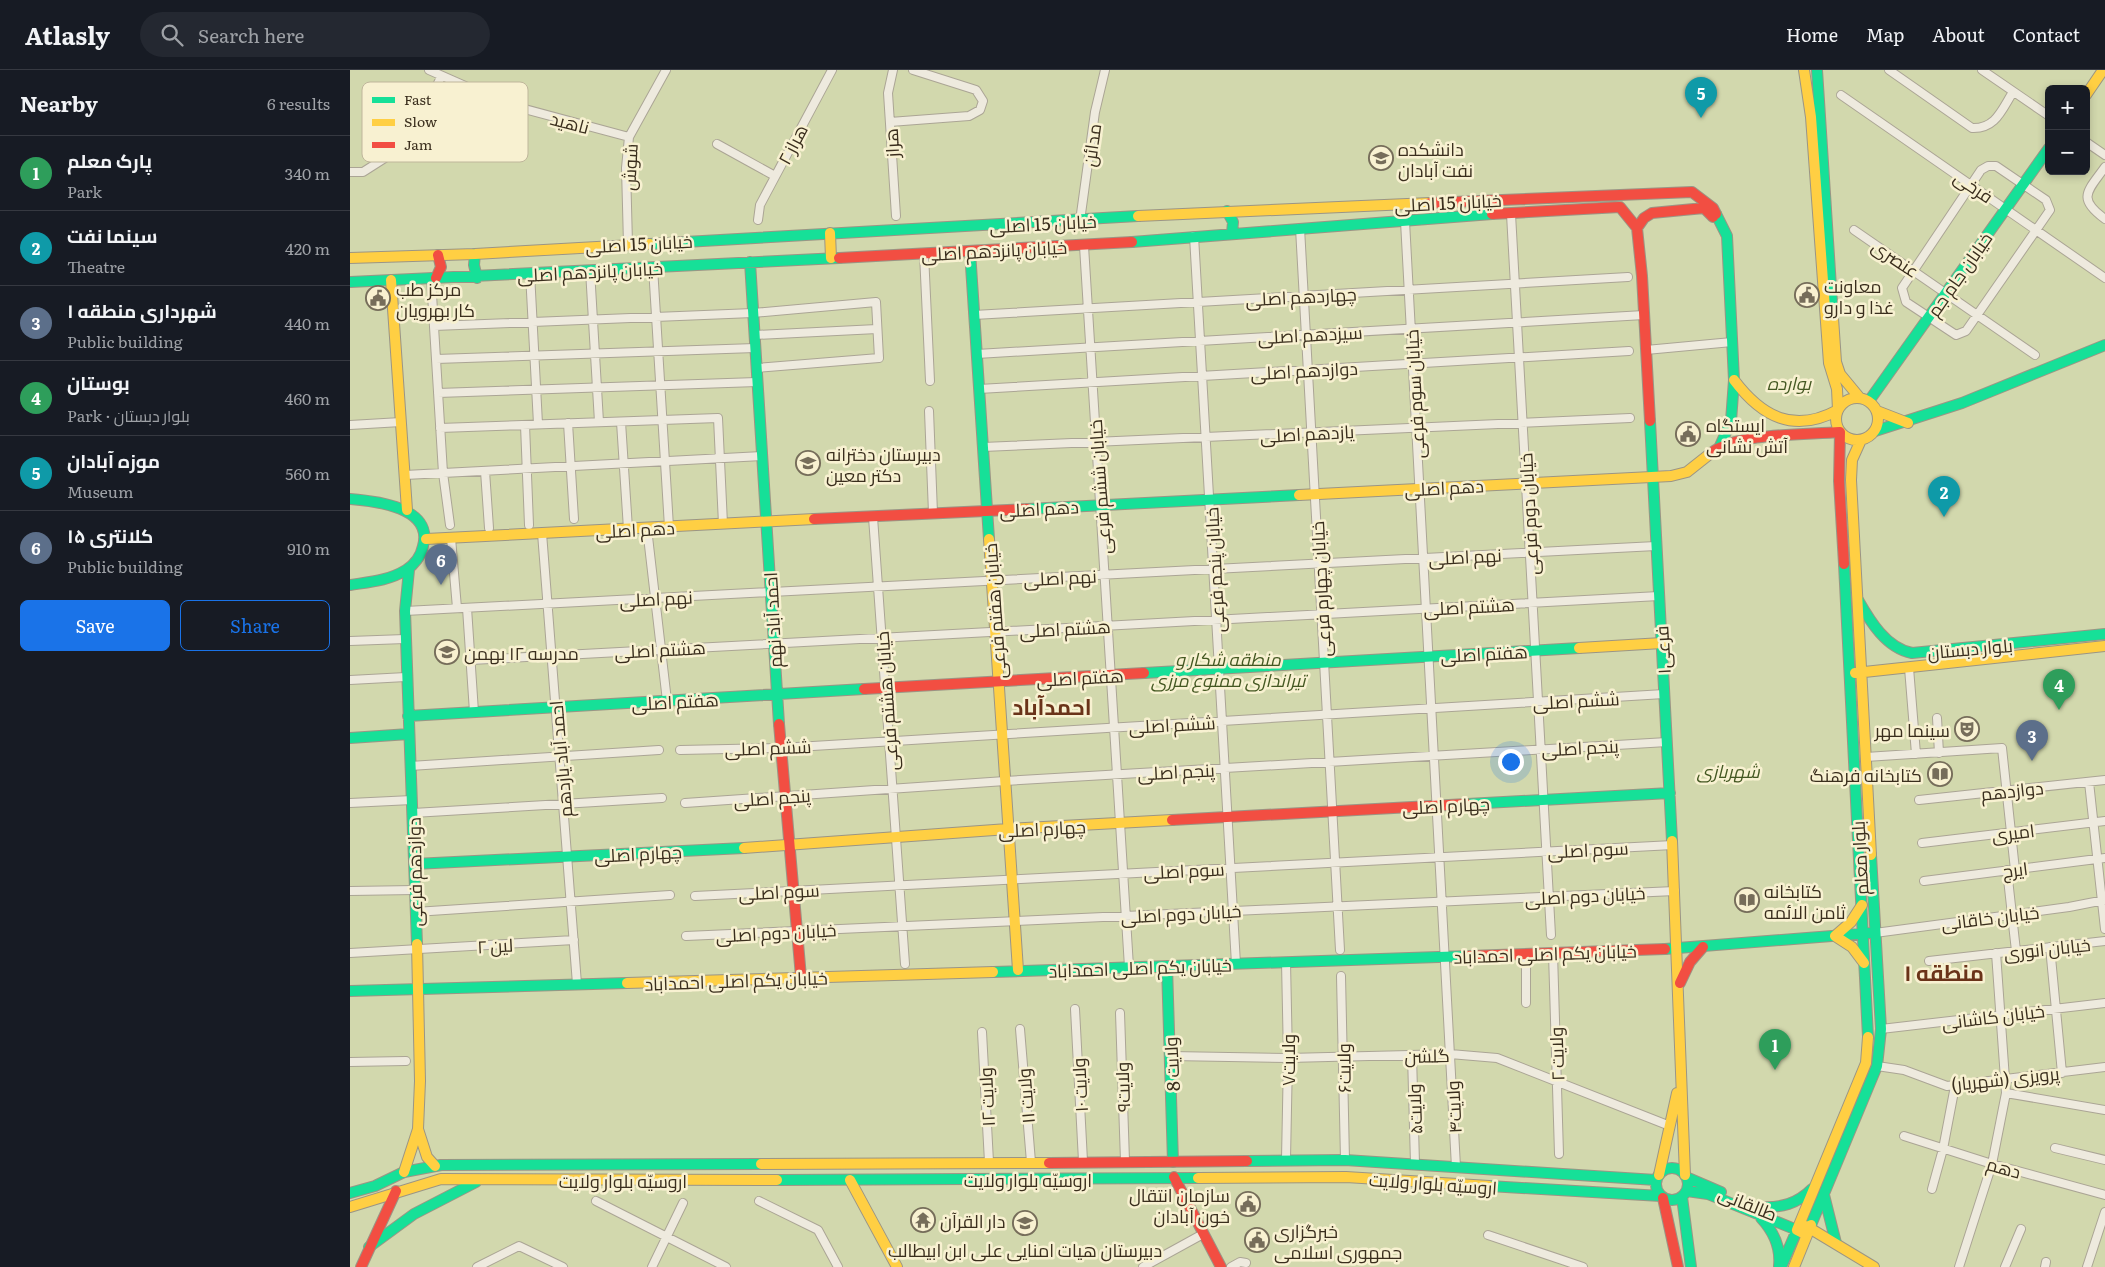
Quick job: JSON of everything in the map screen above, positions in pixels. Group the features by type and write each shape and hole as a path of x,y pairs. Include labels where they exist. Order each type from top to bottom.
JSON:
{"main road":[{"path":"1804,70 1811,117 1829,363 1837,389 1837,426 1840,432 1846,437 1861,440 1875,431 1908,423 2049,370 2105,345"},
{"path":"1817,70 1836,362 1840,374 1845,381 1864,399 1877,410 1908,423"},
{"path":"2090,88 2103,70"},
{"name":"خیابان جام جم","path":"1864,399 1882,383 2045,153"},
{"name":"خیابان 15 اصلی","path":"350,258 475,254 628,244 1080,221 1226,211 1678,191 1692,192 1713,208 1727,236 1734,380 1731,421 1720,446"},
{"name":"خیابان پانزدهم اصلی","path":"350,282 476,278 530,273 1084,246 1300,228 1620,207 1635,224"},
{"path":"1635,224 1652,213 1704,208 1721,224"},
{"path":"1226,211 1233,222 1232,233"},
{"name":"فرعی۱","path":"1635,224 1644,315 1673,844 1678,949 1680,1083"},
{"path":"830,233 831,258"},
{"name":"خیابان هفتم فرعی","path":"970,251 1018,970"},
{"path":"475,254 476,278"},
{"path":"434,278 441,267 438,255"},
{"name":"احمد آباد نهم","path":"750,262 776,695 801,978"},
{"path":"391,280 407,510"},
{"path":"2078,356 2105,352"},
{"path":"1734,380 1754,404 1766,413 1779,418 1811,420 1825,417 1838,410 1849,400 1864,399"},
{"path":"1845,381 1857,390 1865,391 1882,383"},
{"path":"1875,431 1878,424 1877,410"},
{"path":"1720,446 1745,439 1840,432"},
{"name":"بلوار معلم","path":"1780,1267 1866,1063 1869,1029 1839,481 1840,432"},
{"name":"بلوار معلم","path":"1794,1267 1877,1066 1881,1029 1851,480 1852,460 1861,440"},
{"name":"دهم اصلی","path":"426,539 1671,476 1687,472 1720,446"},
{"path":"350,499 379,500 407,510 420,522 426,539 421,557 409,570 382,582 350,585"},
{"name":"دوازدهم فرعی","path":"361,1267 404,1172 418,1129 420,1081 413,813 405,639 405,611 409,570"},
{"name":"بلوار دبستان","path":"1858,600 1873,624 1888,639 1905,651 1925,653 2105,634"},
{"name":"هفتم اصلی","path":"408,716 1662,643"},
{"name":"بلوار دبستان","path":"1849,674 2105,646"},
{"path":"350,738 409,734"},
{"name":"چهارم اصلی","path":"414,864 788,846 1008,829 1670,793"},
{"path":"1862,905 1851,922 1834,936 1848,943 1858,953 1865,966"},
{"name":"خیابان یکم اصلی احمداباد","path":"350,991 1678,949 1876,933"},
{"path":"1678,989 1684,972 1703,947"},
{"name":"ولایت 8","path":"1167,966 1173,1162"},
{"path":"1678,1267 1662,1197 1656,1189 1657,1177 1680,1083"},
{"path":"1680,1083 1686,1176 1685,1194 1691,1267"},
{"path":"418,1129 427,1157 435,1166"},
{"name":"اروسیّه بلوار ولایت","path":"350,1193 375,1186 404,1172 435,1166 1173,1162 1286,1159 1345,1160 1657,1177"},
{"path":"1324,1177 1328,1169 1325,1160"},
{"path":"1345,1160 1343,1168 1346,1177"},
{"path":"979,1179 985,1162"},
{"path":"1012,1162 1009,1170 1012,1179"},
{"path":"569,1165 572,1172 569,1180"},
{"path":"596,1165 594,1172 596,1180"},
{"path":"1657,1177 1672,1168 1686,1176"},
{"name":"طالقانی","path":"1686,1176 1759,1211 1836,1243 1874,1267"},
{"name":"اروسیّه بلوار ولایت","path":"350,1207 381,1198 396,1191 441,1179 850,1180 1346,1177 1662,1197"},
{"path":"1174,1178 1221,1267"},
{"path":"369,1247 398,1224 430,1204 480,1180"},
{"path":"850,1180 897,1267"},
{"path":"1780,1267 1777,1242 1759,1211 1790,1205 1804,1198 1815,1186"},
{"path":"1662,1197 1675,1200 1685,1194"},
{"name":"طالقانی","path":"1685,1194 1708,1194 1759,1211"},
{"path":"1824,1195 1836,1243"}],"street":[{"name":"ناهید","path":"429,70 452,82"},
{"name":"شوش","path":"628,244 626,168 629,137 666,70"},
{"name":"هراز ۲","path":"758,220 760,205 832,70"},
{"name":"هراز","path":"893,70 888,93 896,216"},
{"path":"890,122 969,116 980,110 982,97 976,90 913,70"},
{"name":"مدائن","path":"1080,221 1095,112 1105,70"},
{"path":"1889,70 1972,128 1982,128 1992,124 2014,92"},
{"path":"1982,70 2045,113"},
{"path":"438,82 440,77"},
{"name":"فرخی","path":"1841,95 2105,278"},
{"name":"ناهید","path":"528,110 629,137"},
{"path":"717,144 775,176"},
{"path":"2090,145 2105,155"},
{"path":"350,172 363,172 379,162"},
{"path":"1992,165 1996,166 2022,184 2046,200 2050,206 2049,214 1966,331 1960,335 1953,334 1906,302 1903,298 1904,284 1981,170 1992,165"},
{"path":"2105,167 2090,189 2088,203 2092,210 2105,219"},
{"name":"خیابان دوم فرعی","path":"1511,214 1551,935"},
{"name":"خیابان سوم فرعی","path":"1405,221 1445,957"},
{"name":"خیابان چهارم فرعی","path":"1300,228 1340,950"},
{"name":"عنصری","path":"1854,230 1977,313 2035,355"},
{"name":"خیابان پنجم فرعی","path":"1194,236 1236,964"},
{"name":"خیابان ششم فرعی","path":"1084,246 1129,967"},
{"path":"924,254 930,381"},
{"path":"653,267 669,527"},
{"path":"590,270 599,422"},
{"path":"530,273 538,424"},
{"name":"چهاردهم اصلی","path":"974,314 1628,277"},
{"path":"434,278 434,326 440,428 443,473 450,525"},
{"path":"434,326 753,313 876,302 879,358 757,368"},
{"name":"سیزدهم اصلی","path":"977,354 1644,315"},
{"path":"755,335 877,329"},
{"path":"1646,350 1732,342"},
{"path":"436,359 755,348"},
{"name":"دوازدهم اصلی","path":"979,389 1629,351"},
{"path":"438,393 757,382"},
{"path":"929,412 933,513"},
{"path":"440,428 718,418 723,524"},
{"name":"یازدهم اصلی","path":"983,447 1630,418"},
{"path":"350,425 402,422"},
{"path":"621,422 628,529"},
{"path":"568,424 574,519"},
{"path":"525,425 529,525"},
{"path":"405,475 762,456"},
{"path":"485,470 489,528"},
{"name":"خیابان هشتم فرعی","path":"872,516 905,964"},
{"path":"647,528 667,701"},
{"name":"احمد آباد یازدهم","path":"542,534 577,984"},
{"path":"451,538 457,608"},
{"name":"نهم اصلی","path":"405,611 1656,546"},
{"name":"هشتم اصلی","path":"471,660 1659,596"},
{"path":"467,608 474,712"},
{"path":"350,641 405,639"},
{"path":"1909,668 1916,754"},
{"path":"350,680 406,676"},
{"name":"ششم اصلی","path":"680,750 780,748 1664,694"},
{"path":"1937,718 1939,752"},
{"name":"پنجم اصلی","path":"685,803 1117,774 1667,742"},
{"path":"1866,757 2002,748 2011,832 2012,915 2016,951"},
{"path":"410,766 659,750"},
{"name":"دوازدهم","path":"1920,800 2105,780"},
{"path":"2089,782 2101,858 2105,929"},
{"path":"413,813 662,798"},
{"path":"350,803 412,800"},
{"name":"امیری","path":"1922,843 2105,821"},
{"name":"سوم اصلی","path":"695,896 1673,844"},
{"name":"ایرج","path":"1924,881 2101,858"},
{"path":"350,891 415,890"},
{"name":"خیابان دوم اصلی","path":"686,936 1675,891"},
{"path":"415,912 670,895"},
{"name":"خیابان خاقانی","path":"1876,933 2012,915 2103,900"},
{"name":"لین ۲","path":"350,953 574,940"},
{"name":"خیابان انوری","path":"1929,961 2105,941"},
{"path":"2050,947 2062,1073"},
{"name":"ولایت ۲","path":"1553,953 1559,1154"},
{"path":"1959,1267 1992,1164 2006,1093 1996,953"},
{"path":"1526,954 1526,1003"},
{"name":"ولایت۴","path":"1445,957 1456,1167"},
{"name":"ولایت۷","path":"1286,962 1288,1058 1286,1159"},
{"name":"ولایت۶","path":"1341,976 1345,1160"},
{"name":"خیابان کاشانی","path":"1881,1029 2105,1003"},
{"name":"ولایت ۱۰","path":"1075,1009 1083,1161"},
{"name":"ولایت۹","path":"1120,1013 1125,1161"},
{"name":"ولایت ۱۱","path":"1020,1030 1031,1162"},
{"name":"ولایت ۱۲","path":"982,1032 985,1162"},
{"name":"ولایت۵","path":"1412,1054 1415,1164"},
{"name":"گلشن","path":"1171,1056 1288,1058 1450,1054 1498,1058 1557,1083 1670,1126"},
{"path":"350,1062 406,1061"},
{"name":"پرویزی (شهریار)","path":"1877,1066 1904,1070 1931,1082 1955,1086 2105,1067"},
{"path":"1932,1189 1943,1149 1955,1086"},
{"path":"2006,1093 2105,1110"},
{"name":"دهم","path":"1904,1136 1992,1164 2105,1195"},
{"path":"2055,1148 2105,1160"},
{"path":"596,1201 726,1267"},
{"path":"760,1201 818,1230 838,1267"},
{"path":"652,1267 683,1203"},
{"path":"2087,1267 2105,1212"},
{"path":"2006,1267 2022,1228"},
{"path":"1143,1267 1203,1234"},
{"path":"1488,1235 1583,1267"},
{"path":"477,1267 519,1246 563,1267"},
{"path":"1231,1267 1240,1262 1246,1263"}],"green space":[{"name":"منطقه شکار و تیراندازی ممنوع مرزی","path":"350,70 2105,70 2105,1267 350,1267"}],"traffic: fast":[{"path":"1817,70 1833,318"},
{"path":"1869,401 2045,154"},
{"path":"1227,211 1233,222 1232,233"},
{"path":"1132,242 1492,214"},
{"path":"1716,214 1727,236 1734,380 1731,421 1720,446"},
{"path":"650,244 1138,216"},
{"path":"970,251 989,539"},
{"path":"475,254 474,265 477,278"},
{"path":"350,282 839,258"},
{"path":"750,262 779,724"},
{"path":"1875,431 1962,403 2105,345"},
{"path":"1650,421 1672,841"},
{"path":"1028,509 1299,495"},
{"path":"350,499 387,504 400,509 420,522 424,533 421,553 409,568 385,579 350,585"},
{"path":"1844,564 1868,1037"},
{"path":"409,570 405,611 417,944"},
{"path":"1858,600 1874,625 1887,640 1894,646 1912,653 2105,634"},
{"path":"1144,673 1579,648"},
{"path":"408,716 864,689"},
{"path":"350,738 409,734"},
{"path":"1467,804 1670,793"},
{"path":"414,864 744,848"},
{"path":"1811,1225 1877,1066 1881,1029 1871,855"},
{"path":"1665,949 1870,933"},
{"path":"993,972 1468,956"},
{"path":"1167,966 1173,1162"},
{"path":"350,991 627,983"},
{"path":"1247,1161 1345,1160 1656,1180"},
{"path":"350,1193 375,1186 404,1172 441,1165 761,1164"},
{"path":"1672,1168 1684,1172 1688,1184 1684,1196 1672,1200 1660,1196 1656,1184 1660,1172 1672,1168"},
{"path":"1686,1177 1721,1192"},
{"path":"777,1180 1198,1178"},
{"path":"369,1247 414,1214 476,1182"},
{"path":"1489,1186 1661,1196"},
{"path":"1760,1207 1775,1207 1794,1202 1812,1189"},
{"path":"1687,1191 1708,1194 1797,1230 1781,1267"},
{"path":"1824,1195 1836,1243"},
{"path":"1682,1197 1691,1267"},
{"path":"1761,1218 1776,1240 1779,1252 1779,1266"}],"traffic: slow":[{"path":"1734,380 1756,404 1780,418 1793,421 1807,421 1838,410 1837,389 1829,363 1811,117 1804,70"},
{"path":"2090,89 2103,70"},
{"path":"1138,216 1430,203"},
{"path":"830,233 831,258"},
{"path":"350,258 475,254 650,244"},
{"path":"391,280 407,510"},
{"path":"1833,318 1836,362 1840,374 1859,397"},
{"path":"1861,398 1869,401 1875,407 1878,419 1875,431 1869,437 1853,440 1845,437 1839,431 1836,415 1839,407 1845,401 1861,398"},
{"path":"1877,411 1908,423"},
{"path":"1861,440 1852,460 1851,480 1871,855"},
{"path":"1299,495 1671,476 1687,472 1711,453"},
{"path":"426,539 814,519"},
{"path":"989,539 1018,970"},
{"path":"1579,648 1662,643"},
{"path":"1855,673 2105,646"},
{"path":"744,848 1008,829 1172,820"},
{"path":"1672,841 1685,1175"},
{"path":"1835,936 1851,922 1862,905"},
{"path":"1835,936 1852,947 1864,963"},
{"path":"404,1172 418,1129 420,1081 417,944"},
{"path":"627,983 993,972"},
{"path":"1811,1225 1807,1235 1797,1230 1866,1063 1868,1037"},
{"path":"1659,1175 1677,1093"},
{"path":"418,1129 427,1157 435,1166"},
{"path":"761,1164 1049,1163"},
{"path":"1198,1178 1346,1177 1489,1186"},
{"path":"350,1207 441,1179 777,1180"},
{"path":"850,1180 897,1267"},
{"path":"1806,1226 1874,1267"},
{"path":"1794,1267 1807,1235"}],"traffic: jam":[{"path":"1430,203 1692,192 1713,208 1716,214"},
{"path":"1492,214 1620,207 1637,228 1642,276 1650,421"},
{"path":"1637,228 1644,218 1652,213 1704,208 1713,217"},
{"path":"839,258 1132,242"},
{"path":"436,278 441,267 438,255"},
{"path":"1711,453 1723,446 1755,438 1840,432 1839,481 1844,564"},
{"path":"814,519 1028,509"},
{"path":"864,689 1144,673"},
{"path":"779,724 801,977"},
{"path":"1172,820 1467,804"},
{"path":"1680,983 1690,962 1703,947"},
{"path":"1468,956 1665,949"},
{"path":"1049,1163 1247,1161"},
{"path":"1174,1177 1221,1267"},
{"path":"361,1267 396,1191"},
{"path":"1663,1198 1678,1267"}],"place":[{"name":"موزه آبادان","path":"1701,118"},
{"name":"دانشکده نفت آبادان","path":"1381,158"},
{"name":"معاونت غذا و دارو","path":"1807,295"},
{"name":"مرکز طب کار بهرویان","path":"378,298"},
{"name":"ایستگاه آتش نشانی","path":"1688,434"},
{"name":"دبیرستان دخترانه دکتر معین","path":"808,463"},
{"name":"سینما نفت","path":"1944,517"},
{"name":"کلانتری ۱۵","path":"441,585"},
{"name":"مدرسه ۱۲ بهمن","path":"447,652"},
{"name":"بوستان","path":"2059,710"},
{"name":"سینما مهر","path":"1967,729"},
{"name":"شهرداری منطقه ۱","path":"2032,761"},
{"name":"کتابخانه فرهنگ","path":"1940,774"},
{"name":"کتابخانه ثامن الائمه","path":"1747,900"},
{"name":"پارک معلم","path":"1775,1070"},
{"name":"سازمان انتقال خون آبادان","path":"1248,1204"},
{"name":"دار القرآن","path":"923,1220"},
{"name":"دبیرستان هیات امنایی علی ابن ابیطالب","path":"1025,1223"},
{"name":"خبرگزاری جمهوری اسلامی","path":"1257,1240"}],"district":[{"name":"احمدآباد","path":"1052,705"},
{"name":"منطقه ۱","path":"1944,971"}],"park label":[{"name":"بوارده","path":"1789,382"},
{"name":"شهربازی","path":"1728,770"}]}
